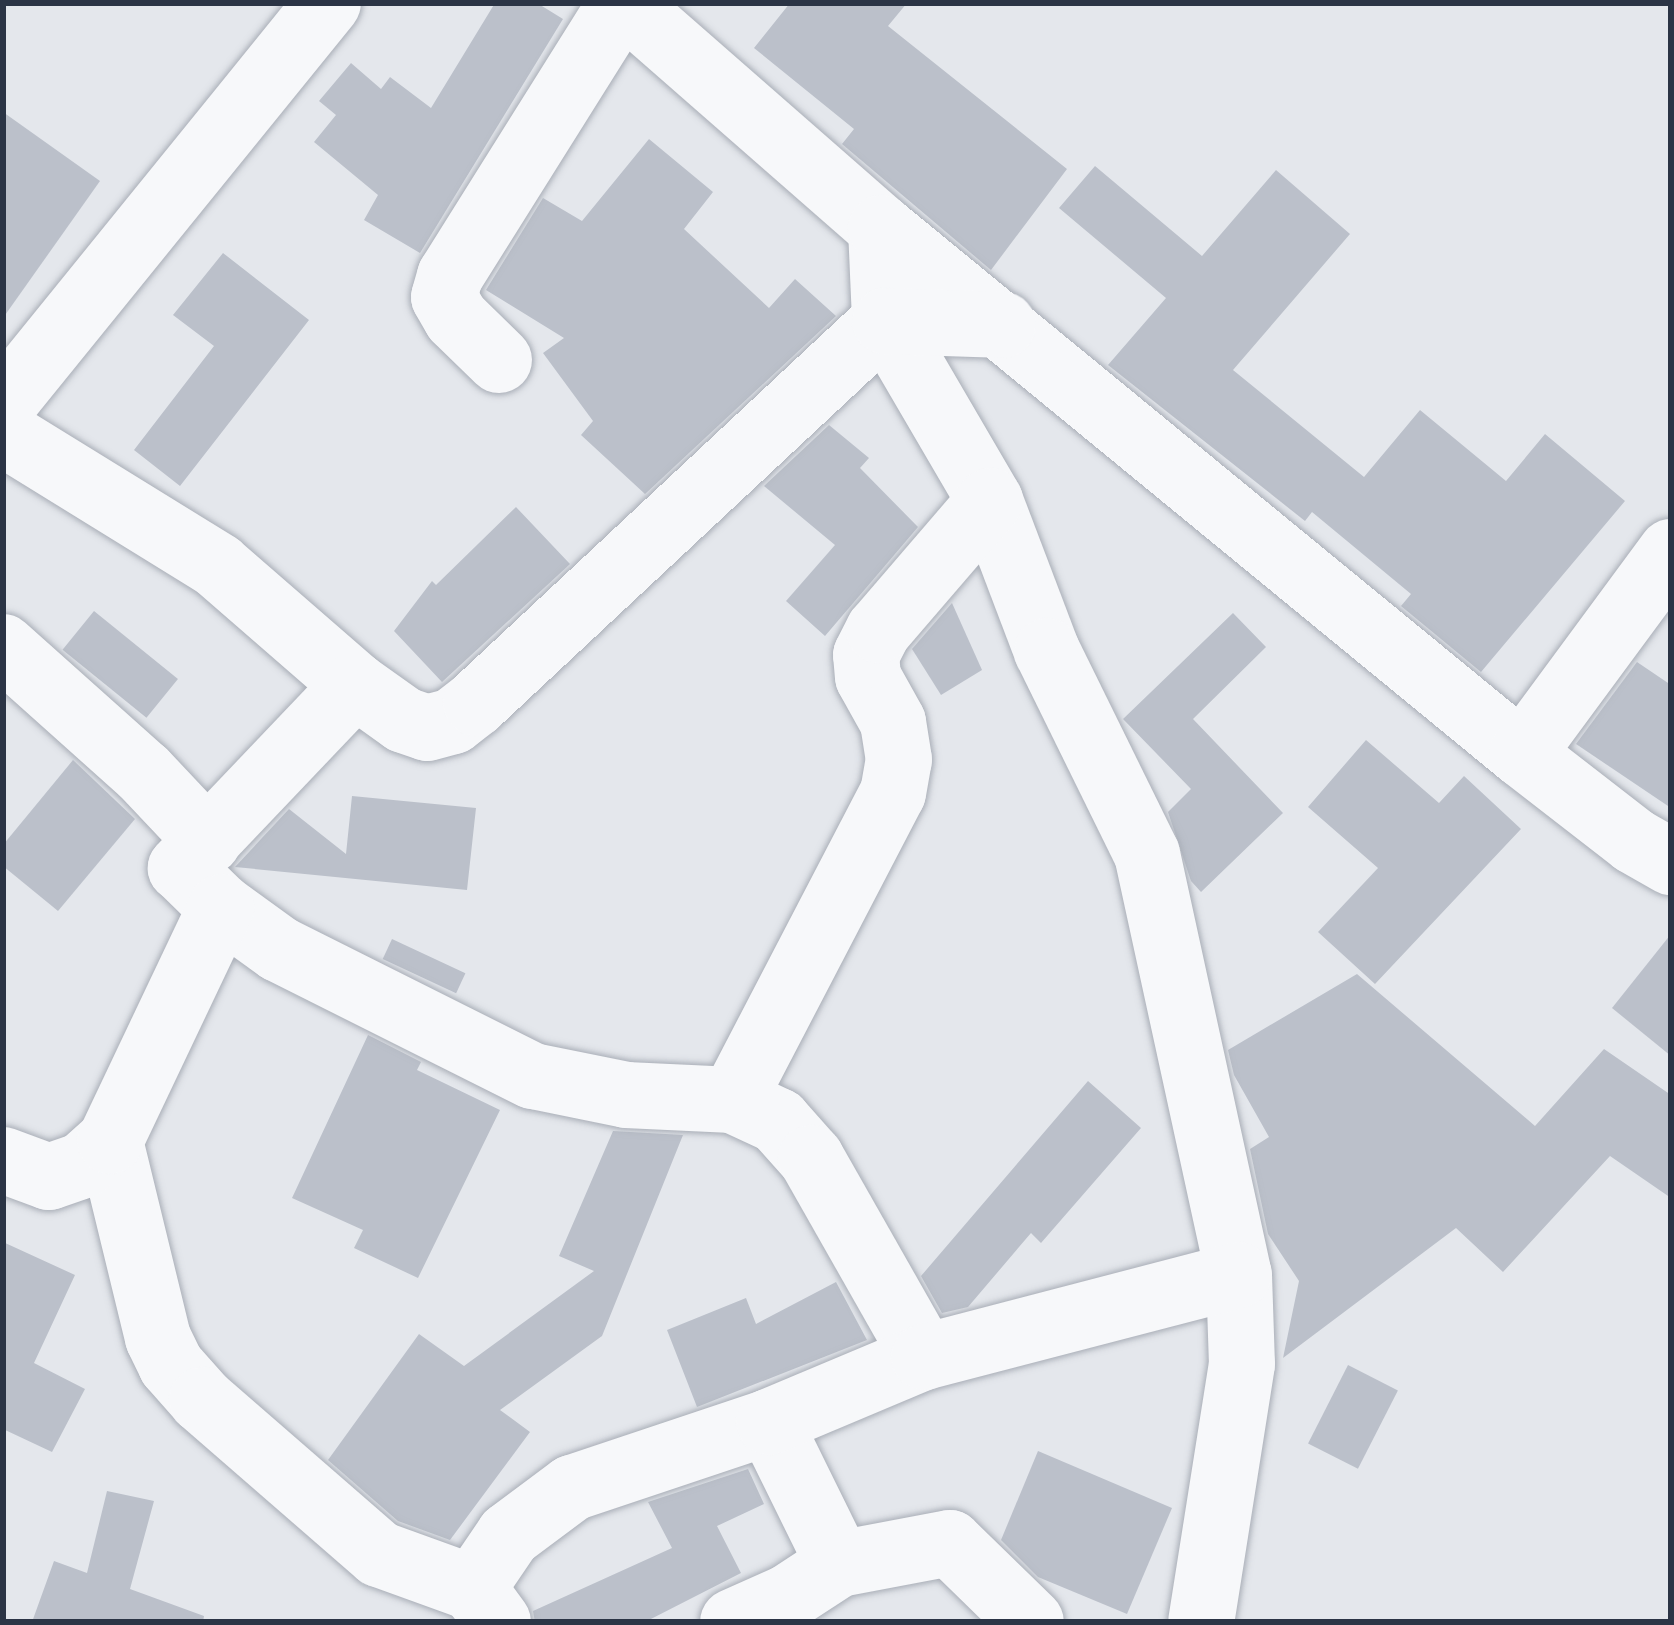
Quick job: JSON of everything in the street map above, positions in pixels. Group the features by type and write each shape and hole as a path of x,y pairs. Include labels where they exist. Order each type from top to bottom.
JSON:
{"street":[{"path":"3,404 328,3"},
{"path":"499,360 450,308 444,297 449,276 623,3 881,228 1522,754 1634,841 1671,862"},
{"path":"881,228 879,271 885,321 990,501 1047,651 1147,854 1239,1275 1243,1364 1201,1622"},
{"path":"3,434 218,566 355,685 404,720 427,728 453,721 885,321 1003,325"},
{"path":"733,1100 893,793 899,760 893,722 868,677 866,655 879,630 990,501"},
{"path":"1522,754 1671,552"},
{"path":"3,647 143,772 208,841"},
{"path":"355,685 181,868 221,907 279,949 533,1076 626,1095 733,1100 778,1121 811,1158 924,1357"},
{"path":"3,1160 49,1177 82,1166 110,1141 221,907"},
{"path":"110,1141 158,1338 171,1365 202,1400 379,1555 485,1605 508,1534 572,1488 769,1422 924,1357 1239,1275"},
{"path":"769,1422 839,1564"},
{"path":"733,1622 787,1598 839,1564 950,1543 1031,1622"}],"building":[{"path":"495,3 537,3 563,19 420,253 364,220 378,195 314,142 336,115 319,101 351,63 381,89 390,77 431,108"},
{"path":"790,3 907,3 888,26 1067,169 991,270 842,144 854,129 754,48"},
{"path":"3,112 100,181 3,318"},
{"path":"649,139 713,192 684,229 769,308 795,279 836,316 645,494 581,435 593,421 543,353 564,338 486,290 543,198 582,221"},
{"path":"1095,166 1202,256 1276,170 1350,234 1233,370 1364,477 1420,410 1506,481 1545,434 1625,501 1481,672 1401,606 1411,594 1312,512 1305,521 1108,365 1166,298 1059,208"},
{"path":"223,253 309,320 180,486 134,450 214,346 173,315"},
{"path":"829,425 869,458 860,468 918,527 825,636 786,601 835,545 764,486"},
{"path":"516,507 570,564 442,682 394,631 432,581 436,585"},
{"path":"952,603 982,670 941,695 912,649"},
{"path":"94,611 178,679 146,718 63,650"},
{"path":"1233,613 1266,647 1193,719 1283,813 1201,892 1191,881 1168,812 1191,789 1123,719"},
{"path":"1637,662 1671,685 1671,808 1576,744"},
{"path":"1366,740 1439,803 1464,776 1521,829 1375,984 1318,932 1378,868 1308,807"},
{"path":"73,760 135,819 58,911 3,866 3,845"},
{"path":"352,796 476,808 467,890 235,867 289,809 346,854"},
{"path":"1671,934 1671,1056 1612,1008"},
{"path":"392,939 465,973 456,993 383,959"},
{"path":"1357,974 1535,1126 1604,1049 1671,1095 1671,1198 1610,1156 1503,1272 1456,1228 1283,1358 1299,1281 1268,1234 1250,1149 1269,1137 1234,1075 1228,1050"},
{"path":"368,1035 421,1062 417,1070 500,1110 418,1278 354,1248 363,1230 292,1198"},
{"path":"1088,1081 1141,1128 1041,1243 1031,1233 968,1307 942,1313 921,1276"},
{"path":"613,1131 683,1135 602,1336 500,1410 530,1432 450,1540 398,1521 328,1460 419,1334 464,1366 594,1271 559,1256"},
{"path":"3,1242 75,1275 34,1363 85,1389 52,1452 3,1429"},
{"path":"836,1282 867,1340 697,1407 667,1330 746,1298 756,1324"},
{"path":"1348,1365 1398,1390 1358,1469 1308,1443"},
{"path":"1038,1451 1172,1508 1127,1614 1038,1577 1001,1540"},
{"path":"748,1469 764,1504 717,1526 741,1573 645,1622 535,1622 533,1611 672,1548 648,1502"},
{"path":"107,1491 154,1501 130,1589 204,1616 203,1622 32,1622 54,1561 87,1573"}]}
